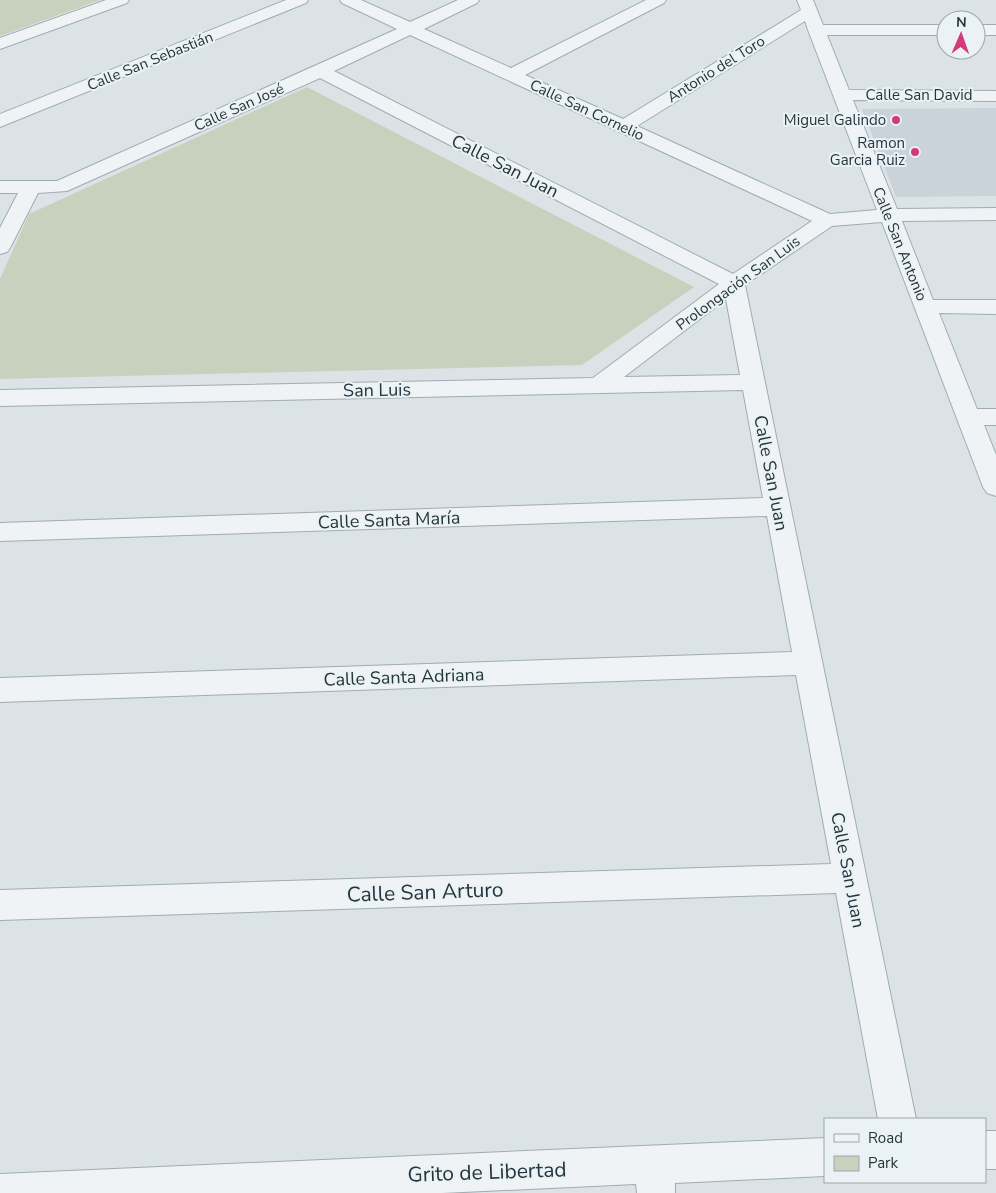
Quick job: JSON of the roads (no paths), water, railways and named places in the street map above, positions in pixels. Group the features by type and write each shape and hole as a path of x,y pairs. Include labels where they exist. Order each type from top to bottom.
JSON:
{"street":[{"path":"0,44 121,0"},
{"name":"Calle San Sebastián","path":"0,121 300,0"},
{"name":"Calle San Cornelio","path":"348,0 827,220"},
{"name":"Calle San José","path":"0,187 60,187 320,71 471,0"},
{"path":"511,75 658,0"},
{"path":"810,14 936,29"},
{"name":"Calle San Antonio","path":"810,14 996,487"},
{"name":"Antonio del Toro","path":"623,126 810,14"},
{"name":"Calle San Juan","path":"320,71 734,283 897,1118"},
{"name":"Calle San David","path":"842,95 996,96"},
{"path":"0,248 31,187"},
{"name":"Prolongación San Luis","path":"599,385 734,283 827,220 889,215 996,214"},
{"path":"925,306 996,306"},
{"name":"San Luis","path":"0,398 753,382"},
{"path":"968,417 996,417"},
{"name":"Calle Santa María","path":"0,532 778,507"},
{"name":"Calle Santa Adriana","path":"0,690 808,663"},
{"name":"Calle San Arturo","path":"0,905 850,878"},
{"name":"Grito de Libertad","path":"0,1193 655,1179 824,1157"}],"place":[{"name":"Miguel Galindo","path":"896,120"},
{"name":"Ramon Garcia Ruiz","path":"915,152"}]}
